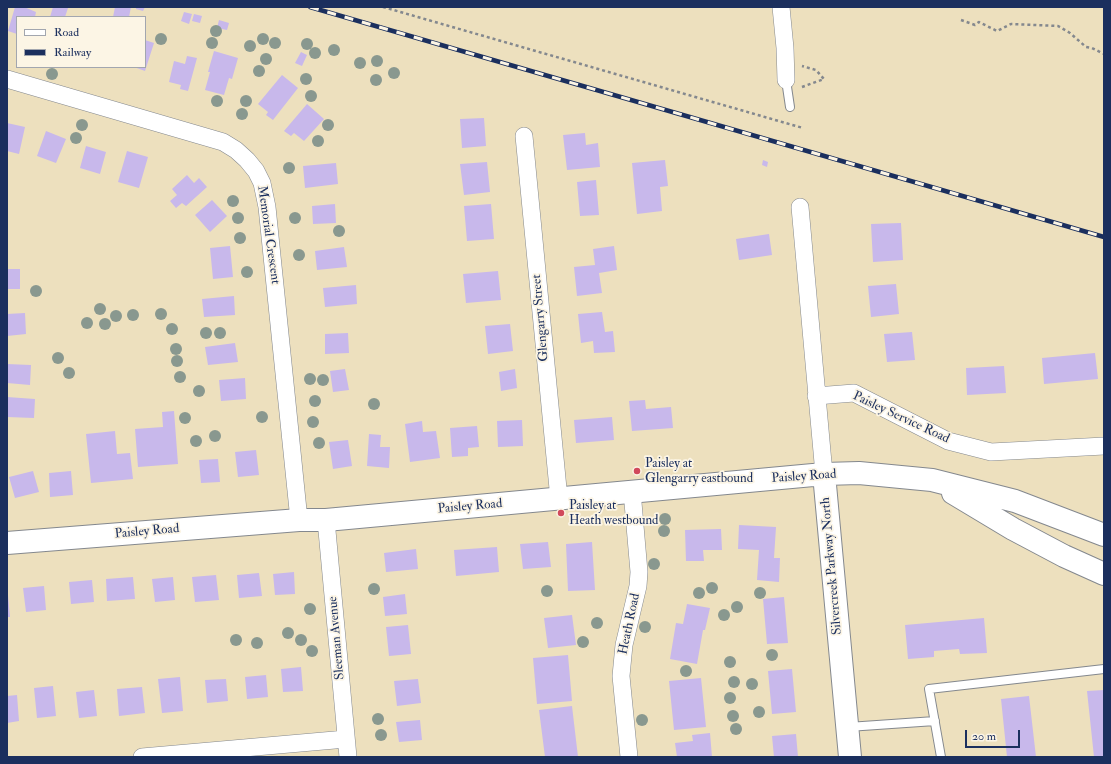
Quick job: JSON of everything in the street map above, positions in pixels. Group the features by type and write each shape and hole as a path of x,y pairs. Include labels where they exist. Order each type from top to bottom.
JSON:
{"main road":[{"name":"Paisley Road","path":"7,543 299,520 326,520 824,474 875,474 932,480 1015,501 1104,535"},
{"name":"Silvercreek Parkway North","path":"824,474 850,757"},
{"name":"Paisley Road","path":"932,480 1020,532 1064,556 1104,574"}],"street":[{"path":"781,7 787,79"},
{"name":"Memorial Crescent","path":"7,79 223,142 248,160 256,171 262,183 267,207 299,520"},
{"name":"Glengarry Street","path":"524,136 559,499"},
{"name":"Silvercreek Parkway North","path":"800,207 824,474"},
{"name":"Paisley Service Road","path":"816,396 854,393 948,441 992,452 1104,446"},
{"name":"Heath Road","path":"629,757 621,676 624,645 638,586 639,572 632,491"},
{"name":"Sleeman Avenue","path":"326,520 348,757"},
{"path":"142,757 346,739"}],"lane":[{"path":"787,79 790,107"},
{"path":"941,757 929,689 1104,669"},
{"path":"847,728 935,721"}],"path":[{"path":"383,7 803,128"},
{"path":"961,20 975,25 979,22 997,31 1011,24 1058,26 1070,33 1086,47 1092,48 1104,54"},
{"path":"801,66 816,70 824,79 807,85 787,79 801,66"}],"building":[{"path":"15,7 24,7 36,12 35,16 16,16 16,34 8,31"},
{"path":"53,7 68,8 65,16 50,16"},
{"path":"115,7 131,7 129,16 113,16"},
{"path":"136,7 145,7 143,11 136,9"},
{"path":"184,12 192,14 189,24 181,21"},
{"path":"194,14 202,16 200,23 192,21"},
{"path":"219,20 229,23 227,30 217,28"},
{"path":"146,40 154,43 146,68"},
{"path":"214,51 238,58 232,79 229,78 224,95 205,90"},
{"path":"301,52 307,55 302,66 295,63"},
{"path":"187,56 197,58 188,91 180,89 181,85 169,82 174,61 185,64"},
{"path":"137,68 146,68 145,71"},
{"path":"282,75 298,88 273,120 266,115 268,112 258,104"},
{"path":"307,104 324,119 304,141 294,133 291,136 284,131"},
{"path":"484,118 486,146 462,148 460,119"},
{"path":"7,123 25,127 19,154 7,151"},
{"path":"46,131 66,139 56,163 37,156"},
{"path":"585,133 586,145 598,143 600,167 567,170 563,135"},
{"path":"86,146 106,152 100,174 80,168"},
{"path":"127,151 148,157 139,188 118,182"},
{"path":"665,160 668,186 660,187 662,211 637,214 632,163"},
{"path":"763,160 768,162 767,167 762,165"},
{"path":"487,162 490,192 464,195 460,164"},
{"path":"336,163 338,184 305,188 303,166"},
{"path":"187,175 194,183 199,178 207,187 186,206 182,203 176,208 170,201 177,195 172,189"},
{"path":"596,180 599,215 580,216 577,182"},
{"path":"212,200 227,216 210,232 195,215"},
{"path":"335,204 336,223 313,224 312,206"},
{"path":"491,204 494,239 467,241 464,206"},
{"path":"901,223 903,260 873,262 871,224"},
{"path":"769,234 772,255 739,260 736,239"},
{"path":"230,246 233,277 213,279 210,248"},
{"path":"614,246 617,270 599,273 602,293 577,296 574,267 595,265 593,249"},
{"path":"344,247 347,267 317,270 315,251"},
{"path":"7,269 20,269 20,289 7,289"},
{"path":"498,271 501,300 466,303 463,274"},
{"path":"896,284 899,314 871,317 868,286"},
{"path":"356,285 357,304 325,307 323,288"},
{"path":"234,296 235,315 204,317 202,299"},
{"path":"602,312 605,332 613,331 615,352 594,353 593,341 581,343 578,314"},
{"path":"25,313 26,334 7,336 7,314"},
{"path":"510,324 513,351 488,354 485,326"},
{"path":"912,332 915,360 887,362 884,334"},
{"path":"348,333 349,353 325,354 325,334"},
{"path":"235,343 238,362 208,365 205,347"},
{"path":"1095,353 1098,379 1044,384 1042,358"},
{"path":"7,364 31,365 30,385 7,383"},
{"path":"1004,366 1006,393 967,395 966,368"},
{"path":"345,369 349,390 333,392 330,371"},
{"path":"515,369 517,388 501,391 499,372"},
{"path":"245,378 246,399 221,401 219,380"},
{"path":"7,397 35,399 34,418 7,417"},
{"path":"645,400 646,409 671,407 673,428 632,431 629,401"},
{"path":"174,411 178,464 138,467 135,429 163,427 162,412"},
{"path":"612,417 614,440 576,443 574,420"},
{"path":"522,420 523,446 498,447 497,421"},
{"path":"422,421 423,432 436,431 440,458 410,462 405,424"},
{"path":"477,426 479,447 468,448 468,456 452,457 450,428"},
{"path":"115,431 117,454 130,453 133,479 91,483 86,434"},
{"path":"369,434 381,435 380,447 390,447 389,468 367,466"},
{"path":"348,440 352,466 333,469 329,442"},
{"path":"256,450 259,475 238,477 235,452"},
{"path":"218,459 220,482 201,483 199,460"},
{"path":"33,471 39,492 15,498 9,477"},
{"path":"71,471 73,495 50,497 49,473"},
{"path":"739,525 776,527 774,558 780,558 779,582 757,580 759,550 738,549"},
{"path":"721,529 722,550 703,550 704,561 686,561 685,530"},
{"path":"548,542 551,567 523,569 520,544"},
{"path":"592,542 595,590 568,591 566,544"},
{"path":"497,547 499,572 456,576 454,550"},
{"path":"416,549 418,569 386,572 384,553"},
{"path":"294,572 295,594 275,595 273,574"},
{"path":"259,573 262,596 239,598 237,575"},
{"path":"216,575 219,600 195,602 192,577"},
{"path":"133,577 135,599 107,601 106,579"},
{"path":"173,577 175,600 155,602 152,579"},
{"path":"92,580 94,602 71,604 69,582"},
{"path":"44,586 46,610 26,612 23,588"},
{"path":"405,594 407,614 385,616 383,597"},
{"path":"8,595 10,617 7,617"},
{"path":"784,597 788,643 767,644 763,599"},
{"path":"687,604 710,608 705,630 703,630 697,664 670,659 676,623 683,624"},
{"path":"572,615 576,645 548,648 544,618"},
{"path":"984,618 987,653 960,654 959,649 934,651 934,657 908,659 905,625"},
{"path":"408,625 411,654 389,656 386,627"},
{"path":"568,655 572,701 537,704 533,658"},
{"path":"301,667 303,691 283,692 281,669"},
{"path":"792,669 796,712 772,714 768,671"},
{"path":"266,675 268,697 247,699 245,677"},
{"path":"180,677 183,711 162,713 158,679"},
{"path":"701,678 706,727 674,730 669,681"},
{"path":"226,679 228,701 207,703 205,680"},
{"path":"418,679 421,703 397,706 394,681"},
{"path":"53,686 56,716 37,718 34,688"},
{"path":"142,687 145,713 119,716 117,689"},
{"path":"94,690 97,716 79,718 76,692"},
{"path":"1104,690 1104,757 1094,757 1087,691"},
{"path":"17,695 19,721 7,723 7,696"},
{"path":"1029,696 1036,757 1007,757 1001,699"},
{"path":"572,706 578,757 545,757 539,710"},
{"path":"420,720 422,740 399,742 396,722"},
{"path":"710,733 712,757 677,757 675,743 693,741 692,735"},
{"path":"796,734 798,757 774,757 772,736"}],"railway":[{"path":"310,7 1104,237"}],"place":[{"name":"Paisley at Glengarry eastbound","path":"637,471"},
{"name":"Paisley at Heath westbound","path":"561,513"}]}
